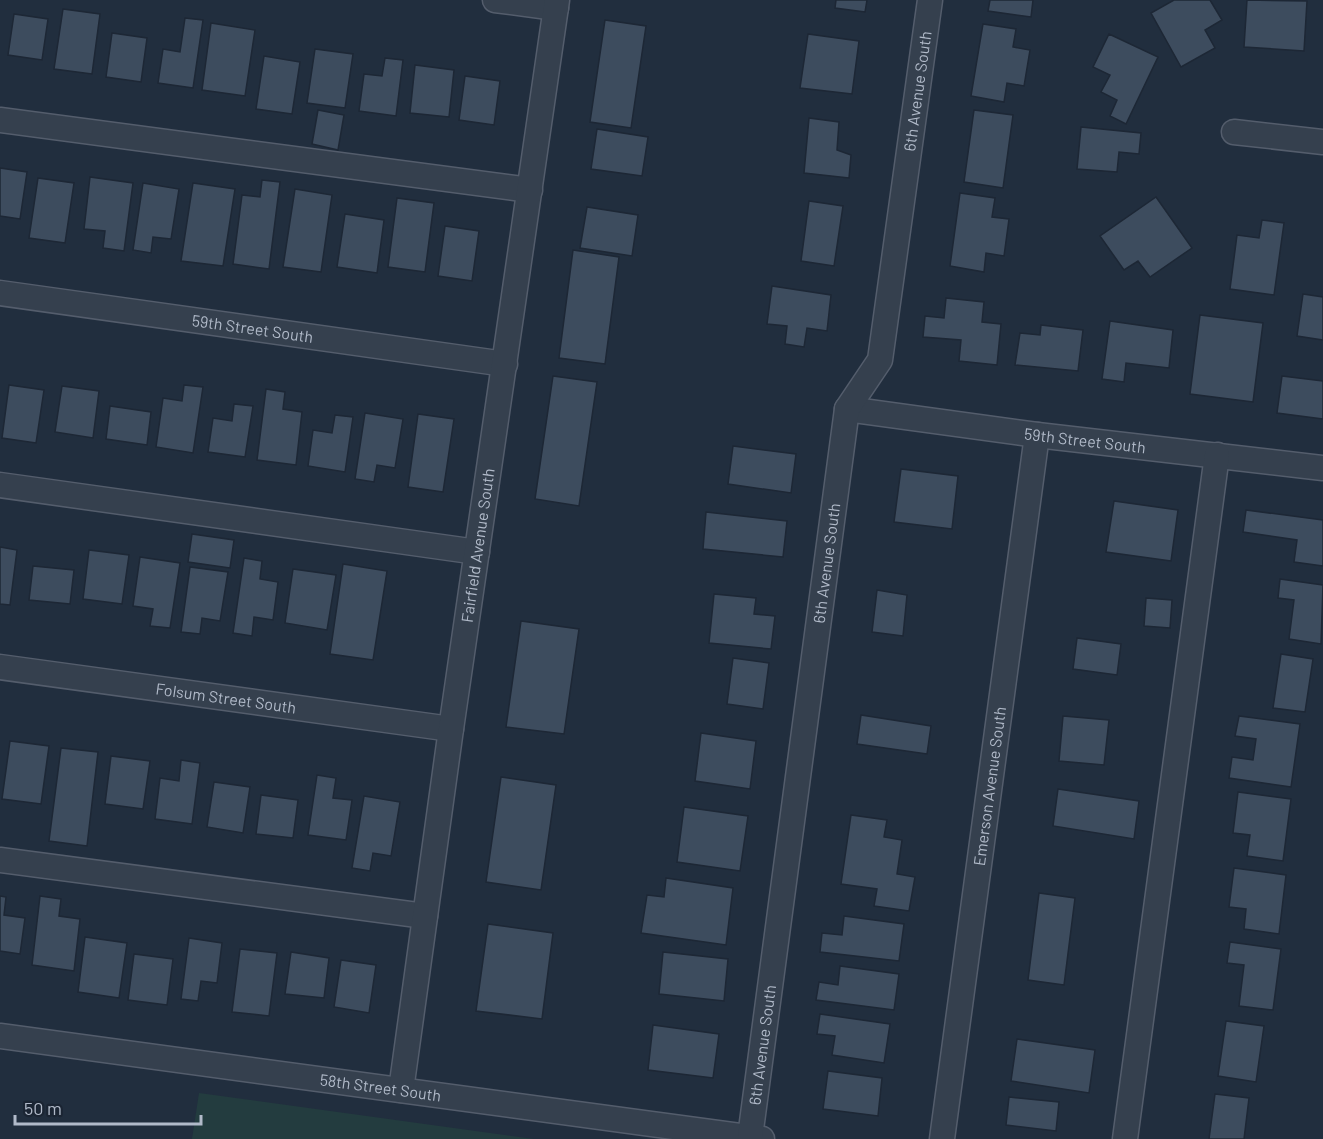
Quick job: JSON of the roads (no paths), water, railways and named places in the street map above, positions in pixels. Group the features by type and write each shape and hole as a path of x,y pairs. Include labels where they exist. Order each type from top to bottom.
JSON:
{"street":[{"path":"495,0 556,4"},
{"name":"6th Avenue South","path":"756,1138 847,409 880,360 930,0"},
{"name":"Fairfield Avenue South","path":"401,1090 556,4"},
{"path":"0,120 530,190"},
{"path":"1234,132 1323,142"},
{"name":"59th Street South","path":"0,293 505,364"},
{"name":"59th Street South","path":"847,409 1037,435 1323,468"},
{"name":"Emerson Avenue South","path":"942,1139 1037,435"},
{"path":"1125,1139 1217,455"},
{"path":"0,485 477,552"},
{"name":"Folsum Street South","path":"0,668 451,729"},
{"path":"0,860 425,916"},
{"name":"58th Street South","path":"0,1036 756,1138"}]}
